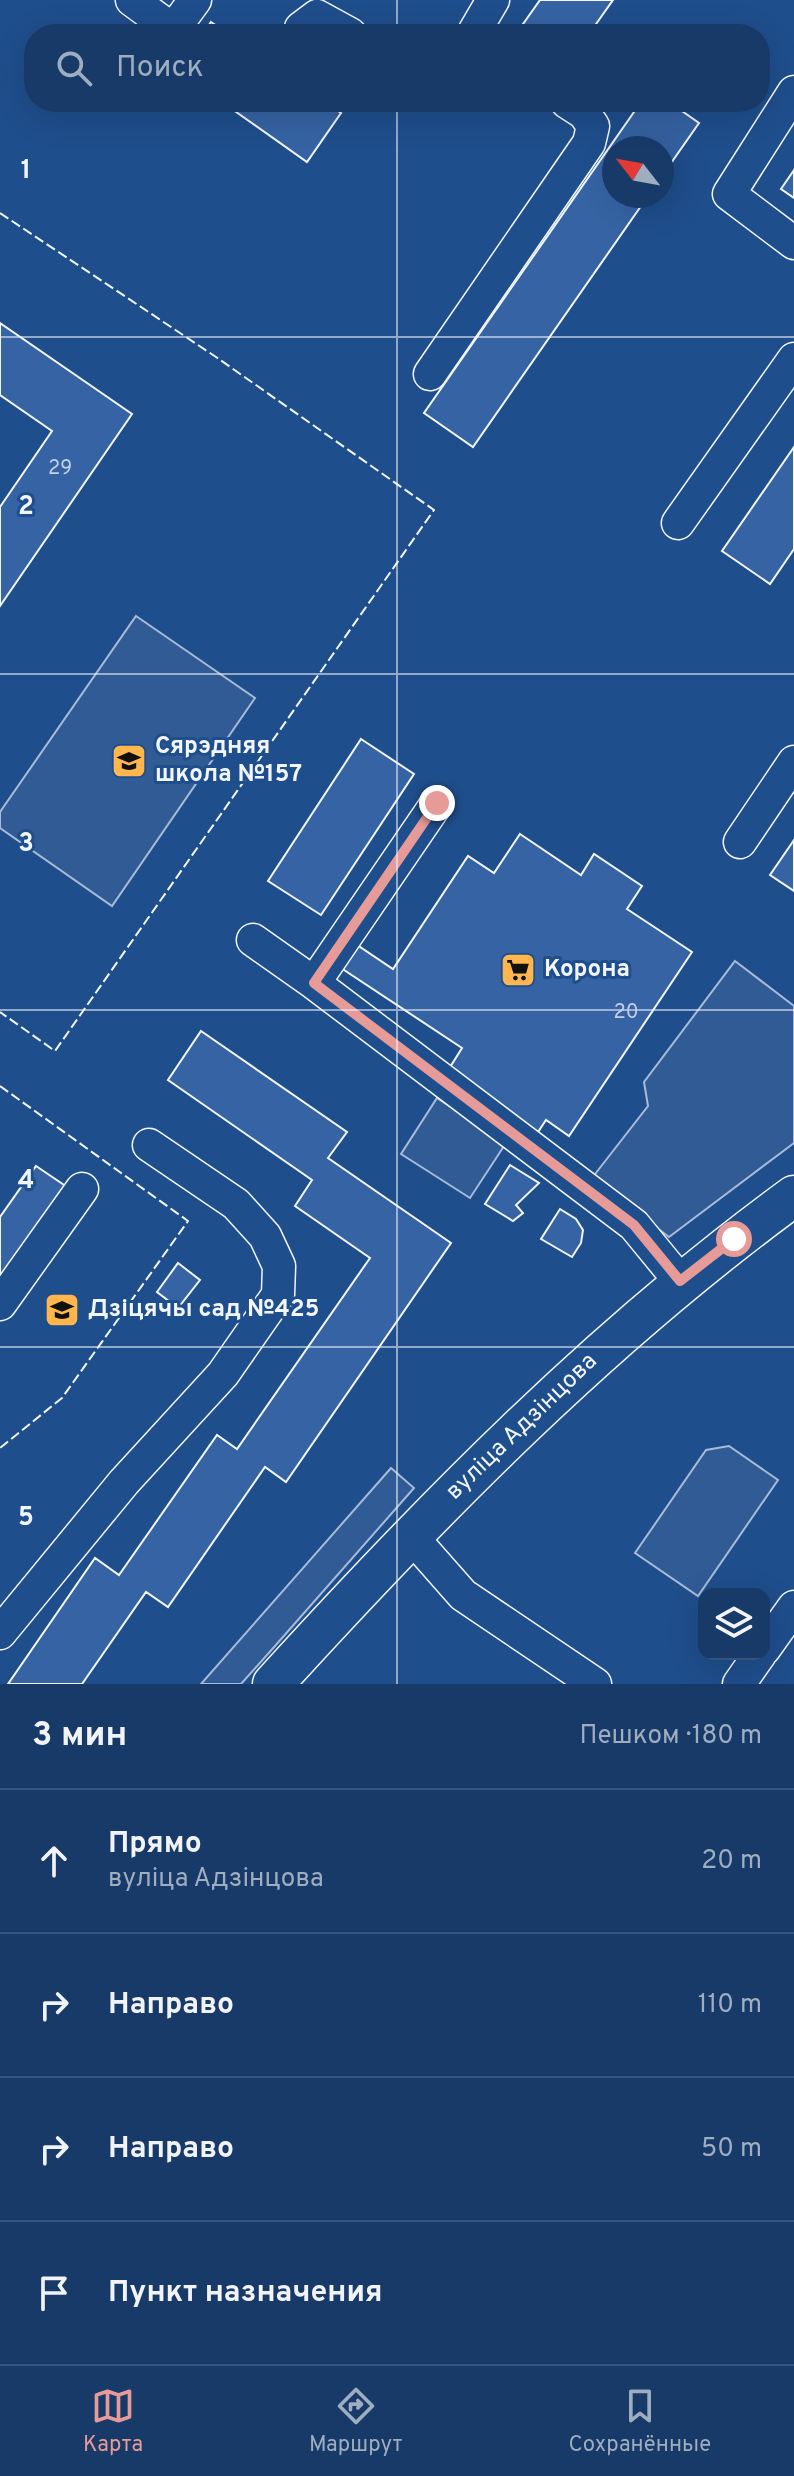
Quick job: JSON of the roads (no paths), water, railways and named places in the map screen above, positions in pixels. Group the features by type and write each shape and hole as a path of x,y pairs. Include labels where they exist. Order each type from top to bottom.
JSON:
{"main road":[{"name":"вуліца Адзінцова","path":"273,1684 411,1536 563,1385 680,1281 794,1196"}],"lane":[{"path":"132,0 165,24"},
{"path":"177,24 195,0"},
{"path":"479,24 493,0"},
{"path":"306,24 317,16 332,24"},
{"path":"794,92 729,194 794,243"},
{"path":"430,374 589,143 593,126 582,112"},
{"path":"678,523 794,359"},
{"path":"740,842 794,762"},
{"path":"314,983 437,803"},
{"path":"253,940 634,1225 680,1281"},
{"path":"0,1633 124,1482 223,1374 278,1295 279,1266 265,1236 236,1204 149,1145"},
{"path":"0,1304 82,1189"},
{"path":"411,1536 463,1595 595,1684"},
{"path":"770,1641 794,1607"},
{"path":"739,1684 756,1660"}],"place":[{"name":"Сярэдняя школа №157","path":"129,761"},
{"name":"Корона","path":"518,970"},
{"name":"Дзіцячы сад №425","path":"62,1310"}]}
